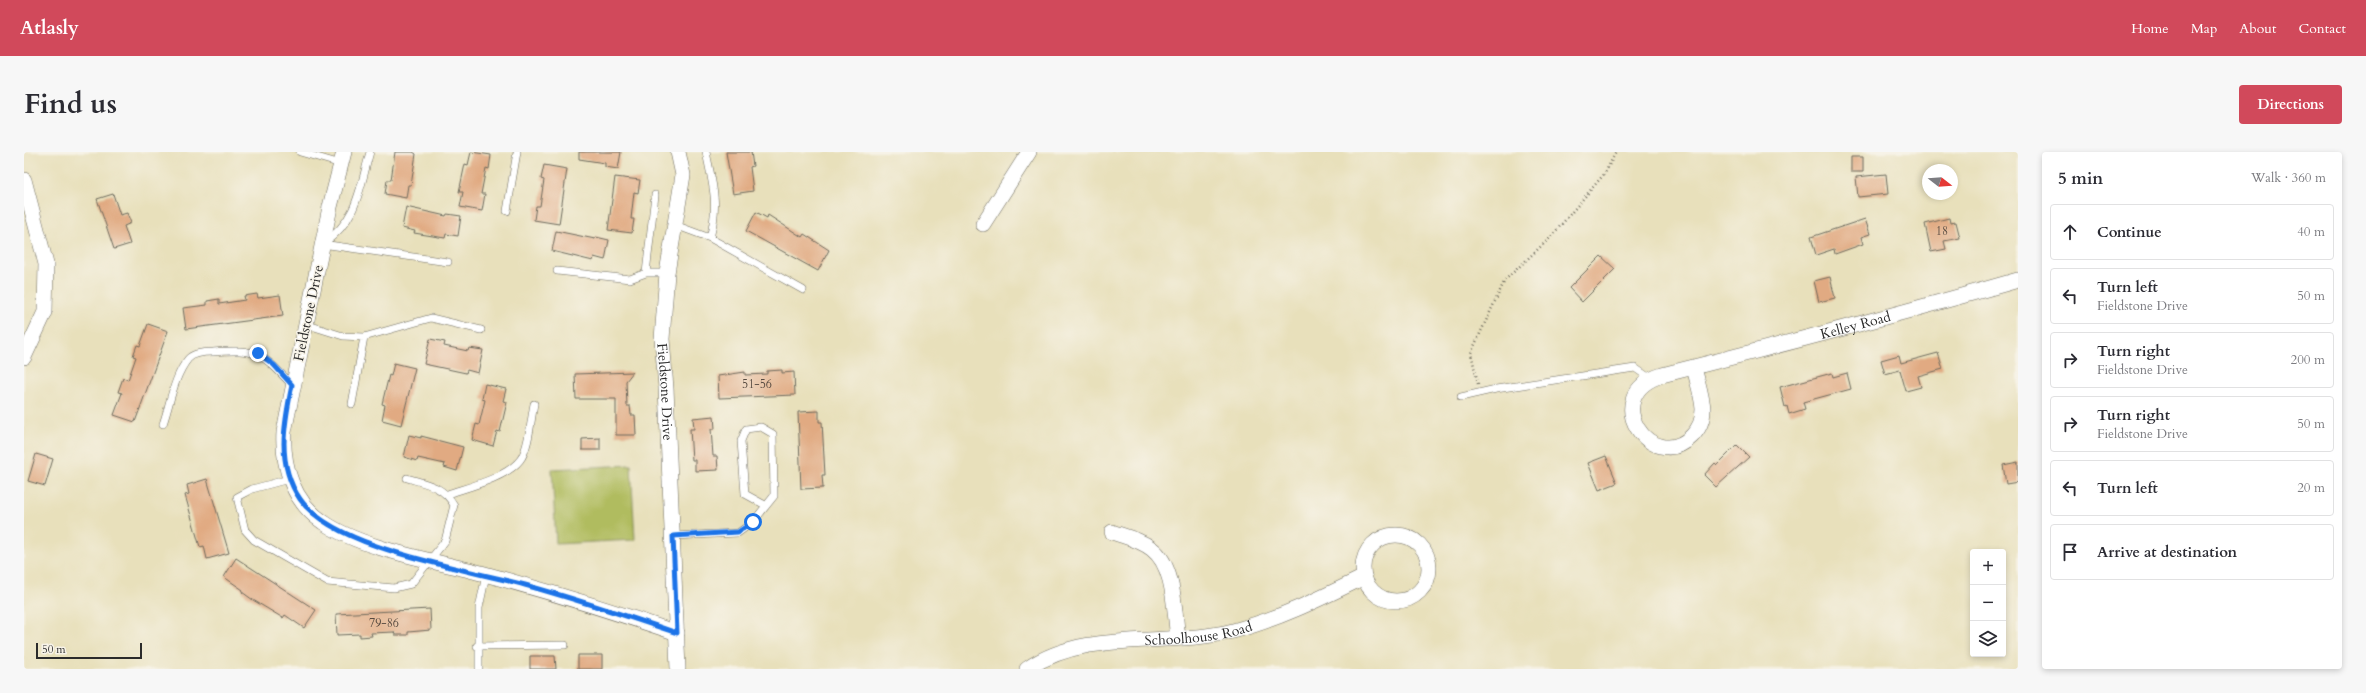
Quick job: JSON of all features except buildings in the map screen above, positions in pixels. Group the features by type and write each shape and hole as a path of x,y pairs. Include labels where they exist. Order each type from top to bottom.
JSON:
{"street":[{"name":"Fieldstone Drive","path":"678,152 683,175 666,273 662,339 673,536 678,669"},
{"path":"983,224 1030,152"},
{"name":"Fieldstone Drive","path":"342,158 292,385 283,449 289,479 300,499 322,522 346,535 430,562 486,575 677,633"},
{"path":"24,180 46,264 45,312 24,357"},
{"name":"Kelley Road","path":"1694,367 1703,410 1701,421 1696,432 1688,440 1677,445 1666,446 1654,444 1644,438 1632,419 1632,407 1635,396 1642,386 1651,379 1694,367 1837,332 2018,280"},
{"path":"1112,532 1143,543 1160,555 1168,573 1178,638"},
{"path":"1399,534 1410,536 1419,542 1430,561 1430,572 1426,583 1415,595 1399,601 1388,600 1377,595 1369,587 1364,577 1363,566 1365,556 1370,546 1378,539 1388,535 1399,534"},
{"name":"Schoolhouse Road","path":"1027,669 1062,650 1086,645 1178,638 1232,631 1300,608 1364,577"}],"lane":[{"path":"300,152 342,158"},
{"path":"322,244 339,233 352,213 370,152"},
{"path":"507,211 517,152"},
{"path":"706,152 715,196 715,216 710,238"},
{"path":"646,273 655,195"},
{"path":"675,226 710,238 803,290"},
{"path":"322,244 448,262"},
{"path":"557,271 630,279 646,273 666,273"},
{"path":"305,324 343,336 364,337 431,318 481,330"},
{"path":"352,404 364,337"},
{"path":"163,424 181,368 189,357 203,352 239,350 258,353 274,365 292,385"},
{"path":"1461,396 1635,368 1651,379"},
{"path":"448,494 506,472 520,460 526,443 534,404"},
{"path":"673,536 738,532 753,522 765,505 774,496 773,434 761,427 746,429 741,441 745,494 765,505"},
{"path":"289,479 252,489 237,497 245,530 254,540 327,582 394,588 411,584 430,562 445,541 454,506 448,494 436,487 407,478"},
{"path":"479,669 479,608 486,575"},
{"path":"478,646 565,645"}],"path":[{"path":"1480,392 1471,352 1505,280 1550,238 1605,174 1616,152"}],"green space":[{"path":"631,465 635,540 556,544 552,469"}],"route":[{"path":"258,353 274,365 292,385 284,432 283,449 289,479 300,499 322,522 346,535 430,562 479,573 526,586 677,633 673,536 738,532 753,522"}]}
